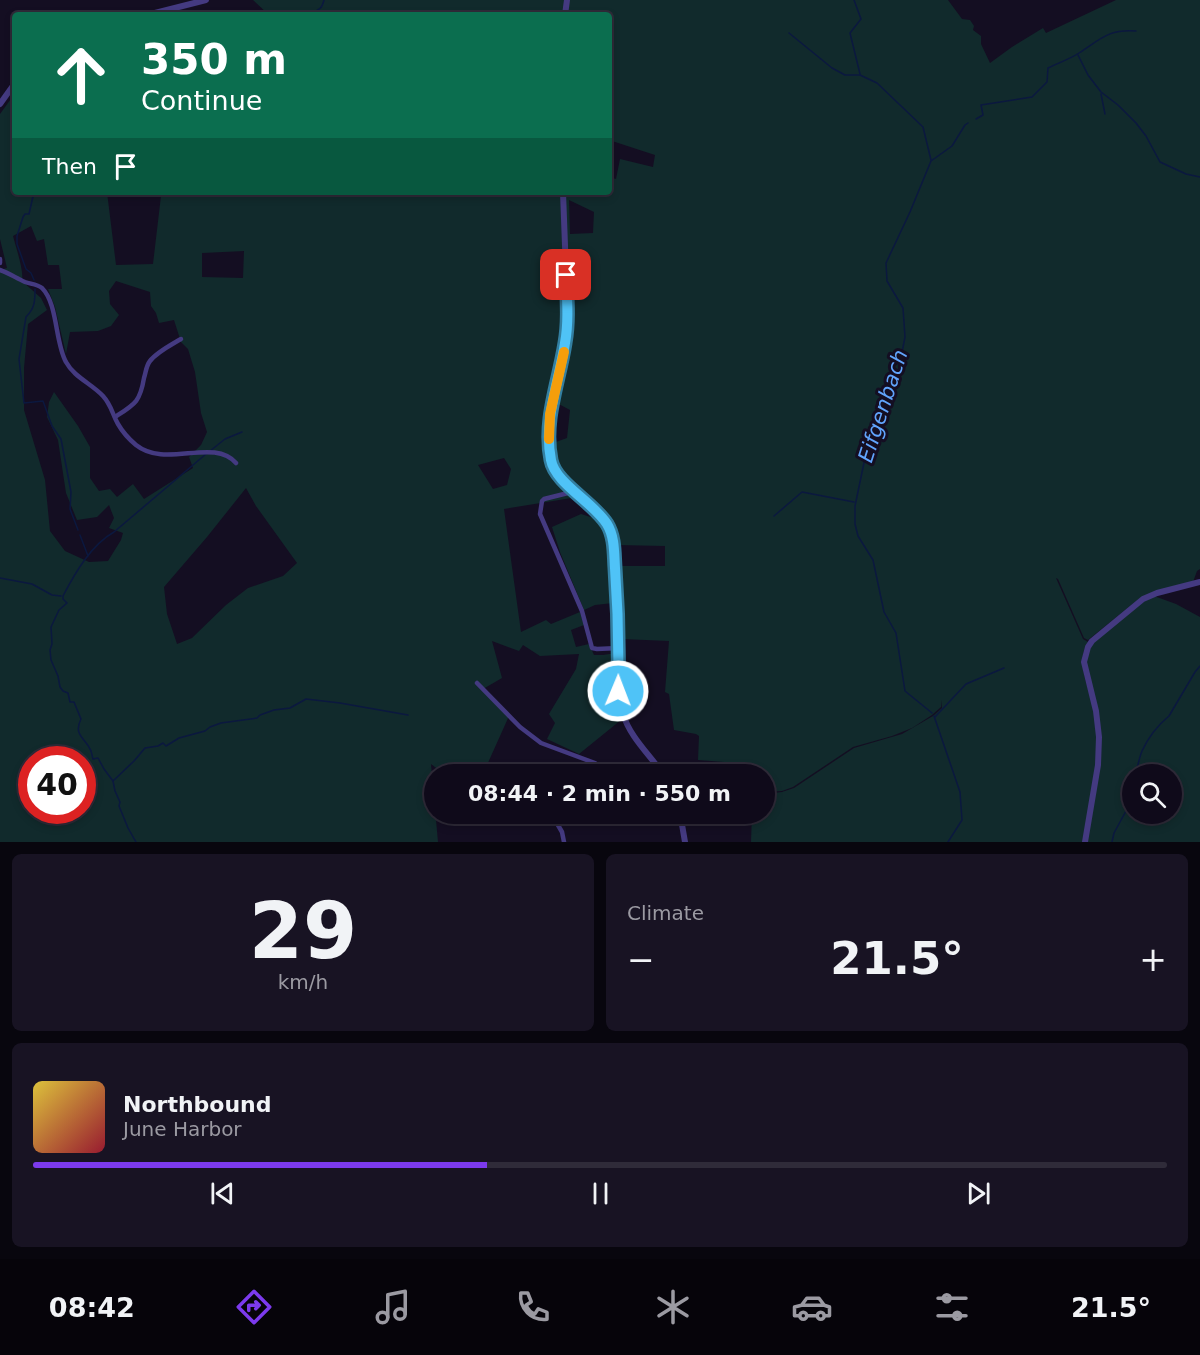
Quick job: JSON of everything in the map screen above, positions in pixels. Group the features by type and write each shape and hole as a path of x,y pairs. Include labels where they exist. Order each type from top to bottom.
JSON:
{"street":[{"path":"159,12 206,0"},
{"path":"0,104 12,87"},
{"path":"563,195 567,332 550,414 552,465 560,478 599,514 608,526 613,541 619,648 618,691 622,712 631,731 656,764"},
{"path":"0,270 42,289 52,309 65,361 70,369 102,395 120,428 135,444 151,452 168,455 217,452 229,456 237,463"},
{"path":"115,417 139,399 147,366 151,360 181,339"},
{"path":"572,489 568,493 542,501 540,514 582,611 592,648 619,648"},
{"path":"1085,842 1098,765 1099,736 1096,711 1084,662 1085,654 1092,641 1143,599 1200,582"},
{"path":"477,683 520,727 541,743 596,764"},
{"path":"557,824 563,834 564,842"},
{"path":"682,824 685,842"}],"green space":[{"path":"253,0 948,0 962,19 970,20 974,26 973,30 981,36 981,44 990,63 1043,28 1046,33 1116,0 1200,0 1200,569 1193,582 1140,598 1088,640 1084,638 1056,578 1083,639 1088,642 1084,650 1083,668 1097,730 1095,778 1083,842 751,842 752,824 775,824 775,793 794,788 854,748 902,734 933,716 942,708 941,700 941,707 912,728 853,747 793,787 782,791 775,791 775,764 727,764 698,760 699,736 674,730 669,694 665,692 669,641 622,639 619,566 665,566 665,546 617,545 605,518 584,496 504,509 521,632 546,620 551,624 580,612 584,625 571,630 576,647 589,644 594,655 616,653 615,695 621,720 579,754 547,739 555,723 549,714 576,669 579,654 540,656 523,645 519,651 492,641 502,678 483,689 509,716 487,764 424,764 424,824 436,824 438,842 0,842 0,270 7,268 0,239 0,114 12,97 12,195 107,195 116,265 153,264 162,195 612,195 612,178 616,179 620,159 653,167 655,155 612,141 612,12 266,12","holes":["569,200 594,212 593,233 570,234","31,226 37,241 44,239 48,265 59,265 62,289 48,289 55,307 66,354 70,332 98,331 111,326 119,315 110,304 109,291 116,281 150,292 151,306 159,323 174,320 181,342 188,349 195,372 201,413 207,432 201,445 189,457 193,468 144,499 133,484 117,497 110,489 99,491 90,478 90,447 54,392 49,402 47,417 58,440 66,493 77,520 97,517 109,505 114,518 109,528 123,533 108,561 89,562 65,551 50,531 45,480 24,410 24,368 28,324 47,310 41,298 22,281 21,265 13,236","244,251 243,278 202,277 202,253","555,402 570,410 567,438 553,443 551,424","504,458 511,469 507,485 493,489 478,465","246,488 256,506 297,563 283,576 248,588 226,605 192,638 177,644 167,614 164,587"]},
{"path":"581,514 600,520 612,546 613,603 595,605 584,610 552,527"},
{"path":"1154,596 1176,604 1200,617 1200,842 1086,842 1100,765 1087,666 1088,654 1093,643 1142,602"}],"waterway":[{"path":"313,12 320,8 324,0"},
{"name":"Eifgenbach","path":"854,0 861,19 850,33 860,74"},
{"name":"Eifgenbach","path":"976,119 983,115 981,105 1032,97 1047,82 1048,68 1075,55 1105,36 1111,33 1136,31"},
{"name":"Eifgenbach","path":"789,33 832,68 845,75 860,75 877,83 923,127 931,160"},
{"name":"Eifgenbach","path":"1078,55 1088,75 1101,92 1118,105 1146,136 1160,162 1186,174 1200,177"},
{"name":"Eifgenbach","path":"1101,94 1105,114"},
{"name":"Eifgenbach","path":"932,713 905,691 896,633 884,612 873,560 858,536 855,506 870,434 898,373 905,337 903,308 887,281 886,263 931,161 952,146 968,123"},
{"path":"33,195 29,214 23,217 17,244 26,269 34,280"},
{"path":"35,289 34,304 26,317 19,359 24,403 43,401 52,426 61,439 71,492 70,509 78,530"},
{"path":"210,451 225,439 242,432"},
{"path":"136,842 119,806 120,802 113,781 98,758 93,759 91,750 79,733 81,719 74,702 70,702 68,693 60,687 51,660 51,627 59,610 67,603 63,596 78,569 98,544 206,454"},
{"path":"774,516 802,492 854,502"},
{"path":"80,535 88,556"},
{"path":"0,578 32,584 52,595 61,596"},
{"path":"1138,764 1147,741 1169,716 1200,666"},
{"path":"935,717 966,684 1004,668"},
{"path":"113,781 145,748 163,743 166,746 179,738 205,731 221,723 257,718 274,710 290,708 306,699 408,715"},
{"name":"Eifgenbach","path":"934,716 960,792 962,820 948,842"},
{"path":"1112,842 1122,818"}],"slow traffic":[{"path":"549,439 550,414 564,352"}],"route":[{"path":"566,275 568,321 566,343 550,418 550,460 560,478 599,514 608,526 613,541 618,617 618,691"}]}
